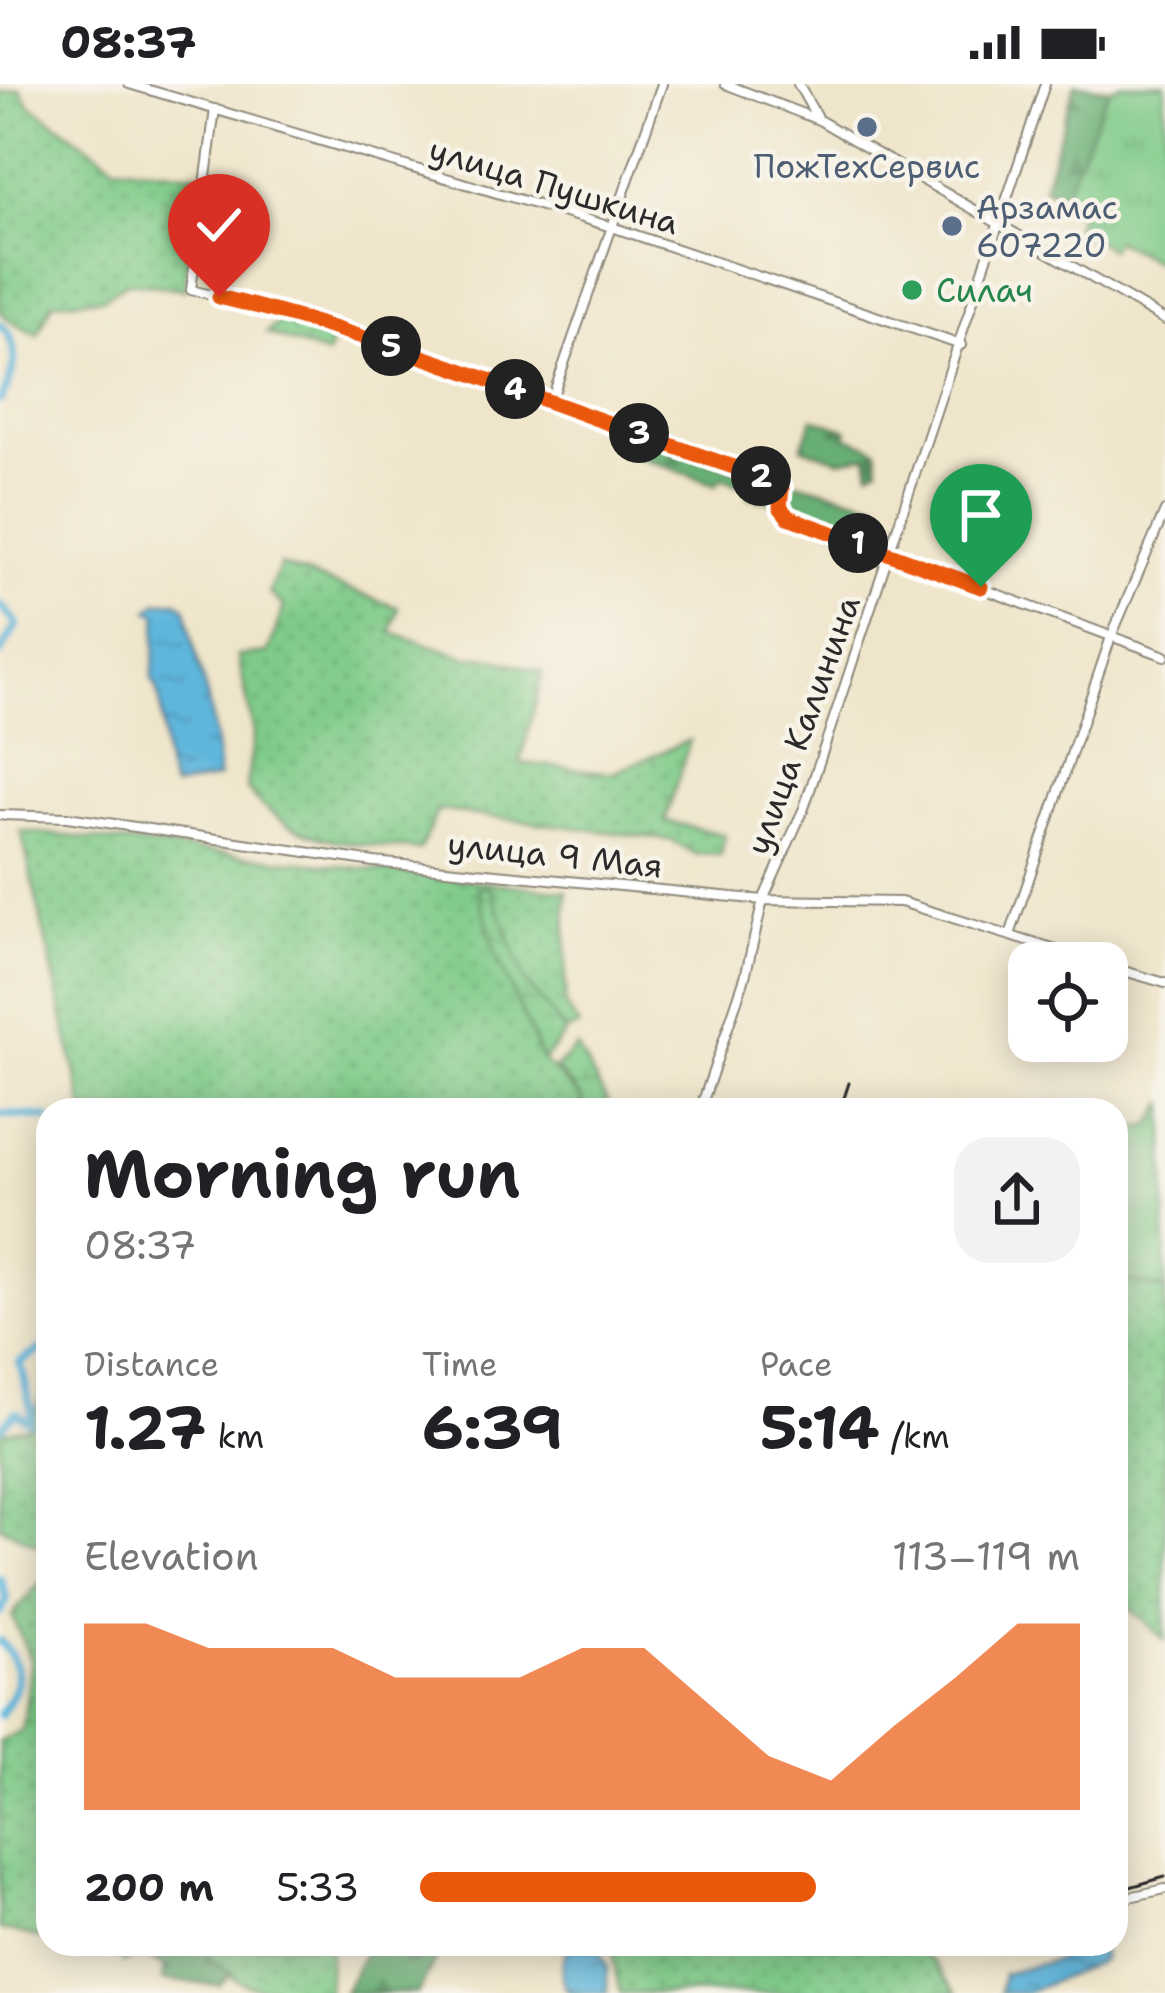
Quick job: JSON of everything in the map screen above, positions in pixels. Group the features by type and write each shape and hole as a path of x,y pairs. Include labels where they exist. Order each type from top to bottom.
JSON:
{"street":[{"name":"улица Пушкина","path":"129,84 612,227 961,345"},
{"path":"551,401 662,84"},
{"path":"725,84 819,120 1165,320"},
{"path":"798,84 819,120"},
{"name":"улица Калинина","path":"704,1098 746,977 763,900 804,808 1046,84"},
{"path":"215,110 191,290 300,316 551,401 701,460 773,480 782,488 780,507 788,517 1165,656"},
{"path":"1010,935 1111,638 1165,511"},
{"name":"улица 9 Мая","path":"4,815 67,817 374,862 763,900 901,902 1032,942"},
{"path":"1128,972 1165,983"},
{"path":"1128,1897 1165,1888"}],"green space":[{"path":"1075,84 1109,89 1064,196 1043,188"},
{"path":"1122,84 1165,84 1165,266 1115,240 1110,249 1075,229 1079,215 1060,204 1109,89"},
{"path":"21,89 29,104 115,165 199,174 184,289 128,282 103,298 53,302 38,334 11,322 0,311 0,93"},
{"path":"281,320 405,360 402,371 391,359 333,338 327,355 266,333"},
{"path":"813,418 848,430 845,436 877,449 879,467 870,471 867,455 840,460 802,447"},
{"path":"632,435 772,482 775,502 749,497 748,487 721,478 716,485 623,451 636,443"},
{"path":"792,481 880,504 878,543 869,541 871,532 851,535 786,510"},
{"path":"280,565 399,608 391,632 466,657 492,658 543,672 520,763 613,773 690,740 665,821 725,835 721,855 695,854 670,840 438,810 420,850 347,843 283,821 246,788 254,734 238,656 268,653 284,606 269,593"},
{"path":"21,831 567,891 565,1005 579,1026 566,1032 525,982 514,988 543,1061 582,1098 81,1098"},
{"path":"478,887 491,888 524,981 566,1032 543,1061 494,950"},
{"path":"577,1047 605,1098 582,1098 555,1068"},
{"path":"1165,1103 1165,1289 1128,1281 1128,1130 1151,1125"},
{"path":"1128,1281 1165,1289 1165,1640 1128,1607"},
{"path":"36,1411 36,1544 0,1526 0,1432 31,1427"},
{"path":"36,1587 36,1937 0,1929 0,1742 23,1729 31,1661 12,1615"},
{"path":"142,1956 208,1956 231,1972 220,1985 162,1980 164,1970 172,1970"},
{"path":"206,1956 329,1956 328,1993 259,1988 231,1976"},
{"path":"362,1956 437,1956 418,1993 344,1993"},
{"path":"612,1956 926,1956 957,1993 620,1993"}],"water":[{"path":"177,601 186,607 211,712 218,778 173,788 152,679 158,615 149,611 158,602"},
{"path":"564,1956 602,1956 607,1966 607,1993 569,1993 562,1969"},
{"path":"1103,1958 1026,1993 1000,1993 1003,1974 1059,1959"}],"waterway":[{"path":"0,324 14,351 0,400"},
{"path":"0,605 17,624 0,654"},
{"path":"0,1114 36,1117"},
{"path":"0,1429 16,1412 29,1422 32,1412 20,1362 36,1353"},
{"path":"0,1578 7,1600 0,1612"},
{"path":"0,1641 17,1669 16,1686 0,1715"}],"railway":[{"path":"844,1098 849,1083"},
{"path":"1128,1888 1165,1877"}],"place":[{"name":"ПожТехСервис","path":"867,127"},
{"name":"Арзамас 607220","path":"952,226"},
{"name":"Силач","path":"912,290"}],"route":[{"path":"219,297 300,316 551,401 701,460 773,480 782,488 780,507 788,517 981,587"}]}
